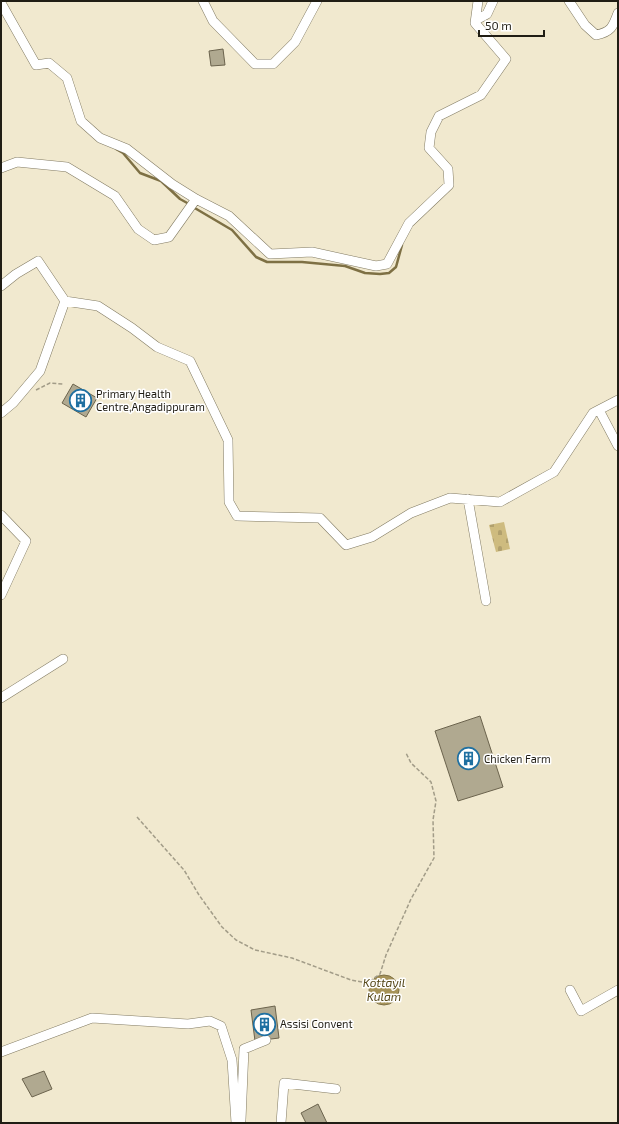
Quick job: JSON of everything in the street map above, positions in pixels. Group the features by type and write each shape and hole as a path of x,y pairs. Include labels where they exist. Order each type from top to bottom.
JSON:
{"street":[{"path":"203,1 213,21 255,64 272,64 296,42 317,1"},
{"path":"1,3 36,65 49,62 67,78 81,121 100,138 127,149 172,184 196,199 229,216 270,254 312,252 376,266 387,264 409,223 449,185 448,169 429,148 431,132 439,116 481,95 506,59 475,23 478,1"},
{"path":"476,20 487,14 493,1"},
{"path":"569,1 585,25 596,35 607,32 615,23 618,13"},
{"path":"1,168 17,162 67,167 115,196 138,229 154,240 169,237 196,199"},
{"path":"1,286 16,274 38,261 65,300 98,306 132,328 157,347 190,361 228,440 230,502 237,516 320,518 346,545 372,537 411,513 450,498 500,502 554,472 594,413 618,400"},
{"path":"1,412 15,401 40,370 65,300"},
{"path":"599,410 618,446"},
{"path":"468,499 486,601"},
{"path":"1,514 26,541 1,595"},
{"path":"1,698 63,660"},
{"path":"570,990 581,1011 618,990"},
{"path":"1,1052 92,1018 188,1024 210,1022 221,1026 232,1060 236,1123"},
{"path":"240,1123 244,1049 266,1040"},
{"path":"281,1123 284,1083 336,1088"}],"path":[{"path":"36,390 50,383 63,384"},
{"path":"137,817 184,870 199,896 222,927 236,940 255,950 292,958 351,980 367,983 380,974 386,954 411,899 434,858 433,820 436,801 431,782 411,763 406,752"}],"green space":[{"path":"504,522 510,549 496,552 489,525"}],"water":[{"name":"Kottayil Kulam","path":"384,975 395,979 399,990 395,1001 384,1005 373,1001 369,990 373,979"}],"building":[{"path":"223,49 225,65 211,66 209,51"},
{"name":"Primary Health Centre,Angadippuram","path":"73,384 97,398 86,417 62,403"},
{"name":"Chicken Farm","path":"480,716 503,787 458,801 435,731"},
{"name":"Assisi Convent","path":"275,1006 279,1038 255,1041 251,1010"},
{"path":"44,1071 52,1089 32,1097 22,1079"},
{"path":"318,1104 327,1123 306,1123 301,1113"}],"waterway":[{"path":"116,149 123,153 140,173 161,181 180,199 189,204"},
{"path":"193,207 232,230 256,257 267,262 302,262 345,266 365,273 389,273 396,267 402,245"}],"place":[{"name":"Primary Health Centre,Angadippuram","path":"80,400"},
{"name":"Chicken Farm","path":"469,759"},
{"name":"Assisi Convent","path":"265,1024"}]}
